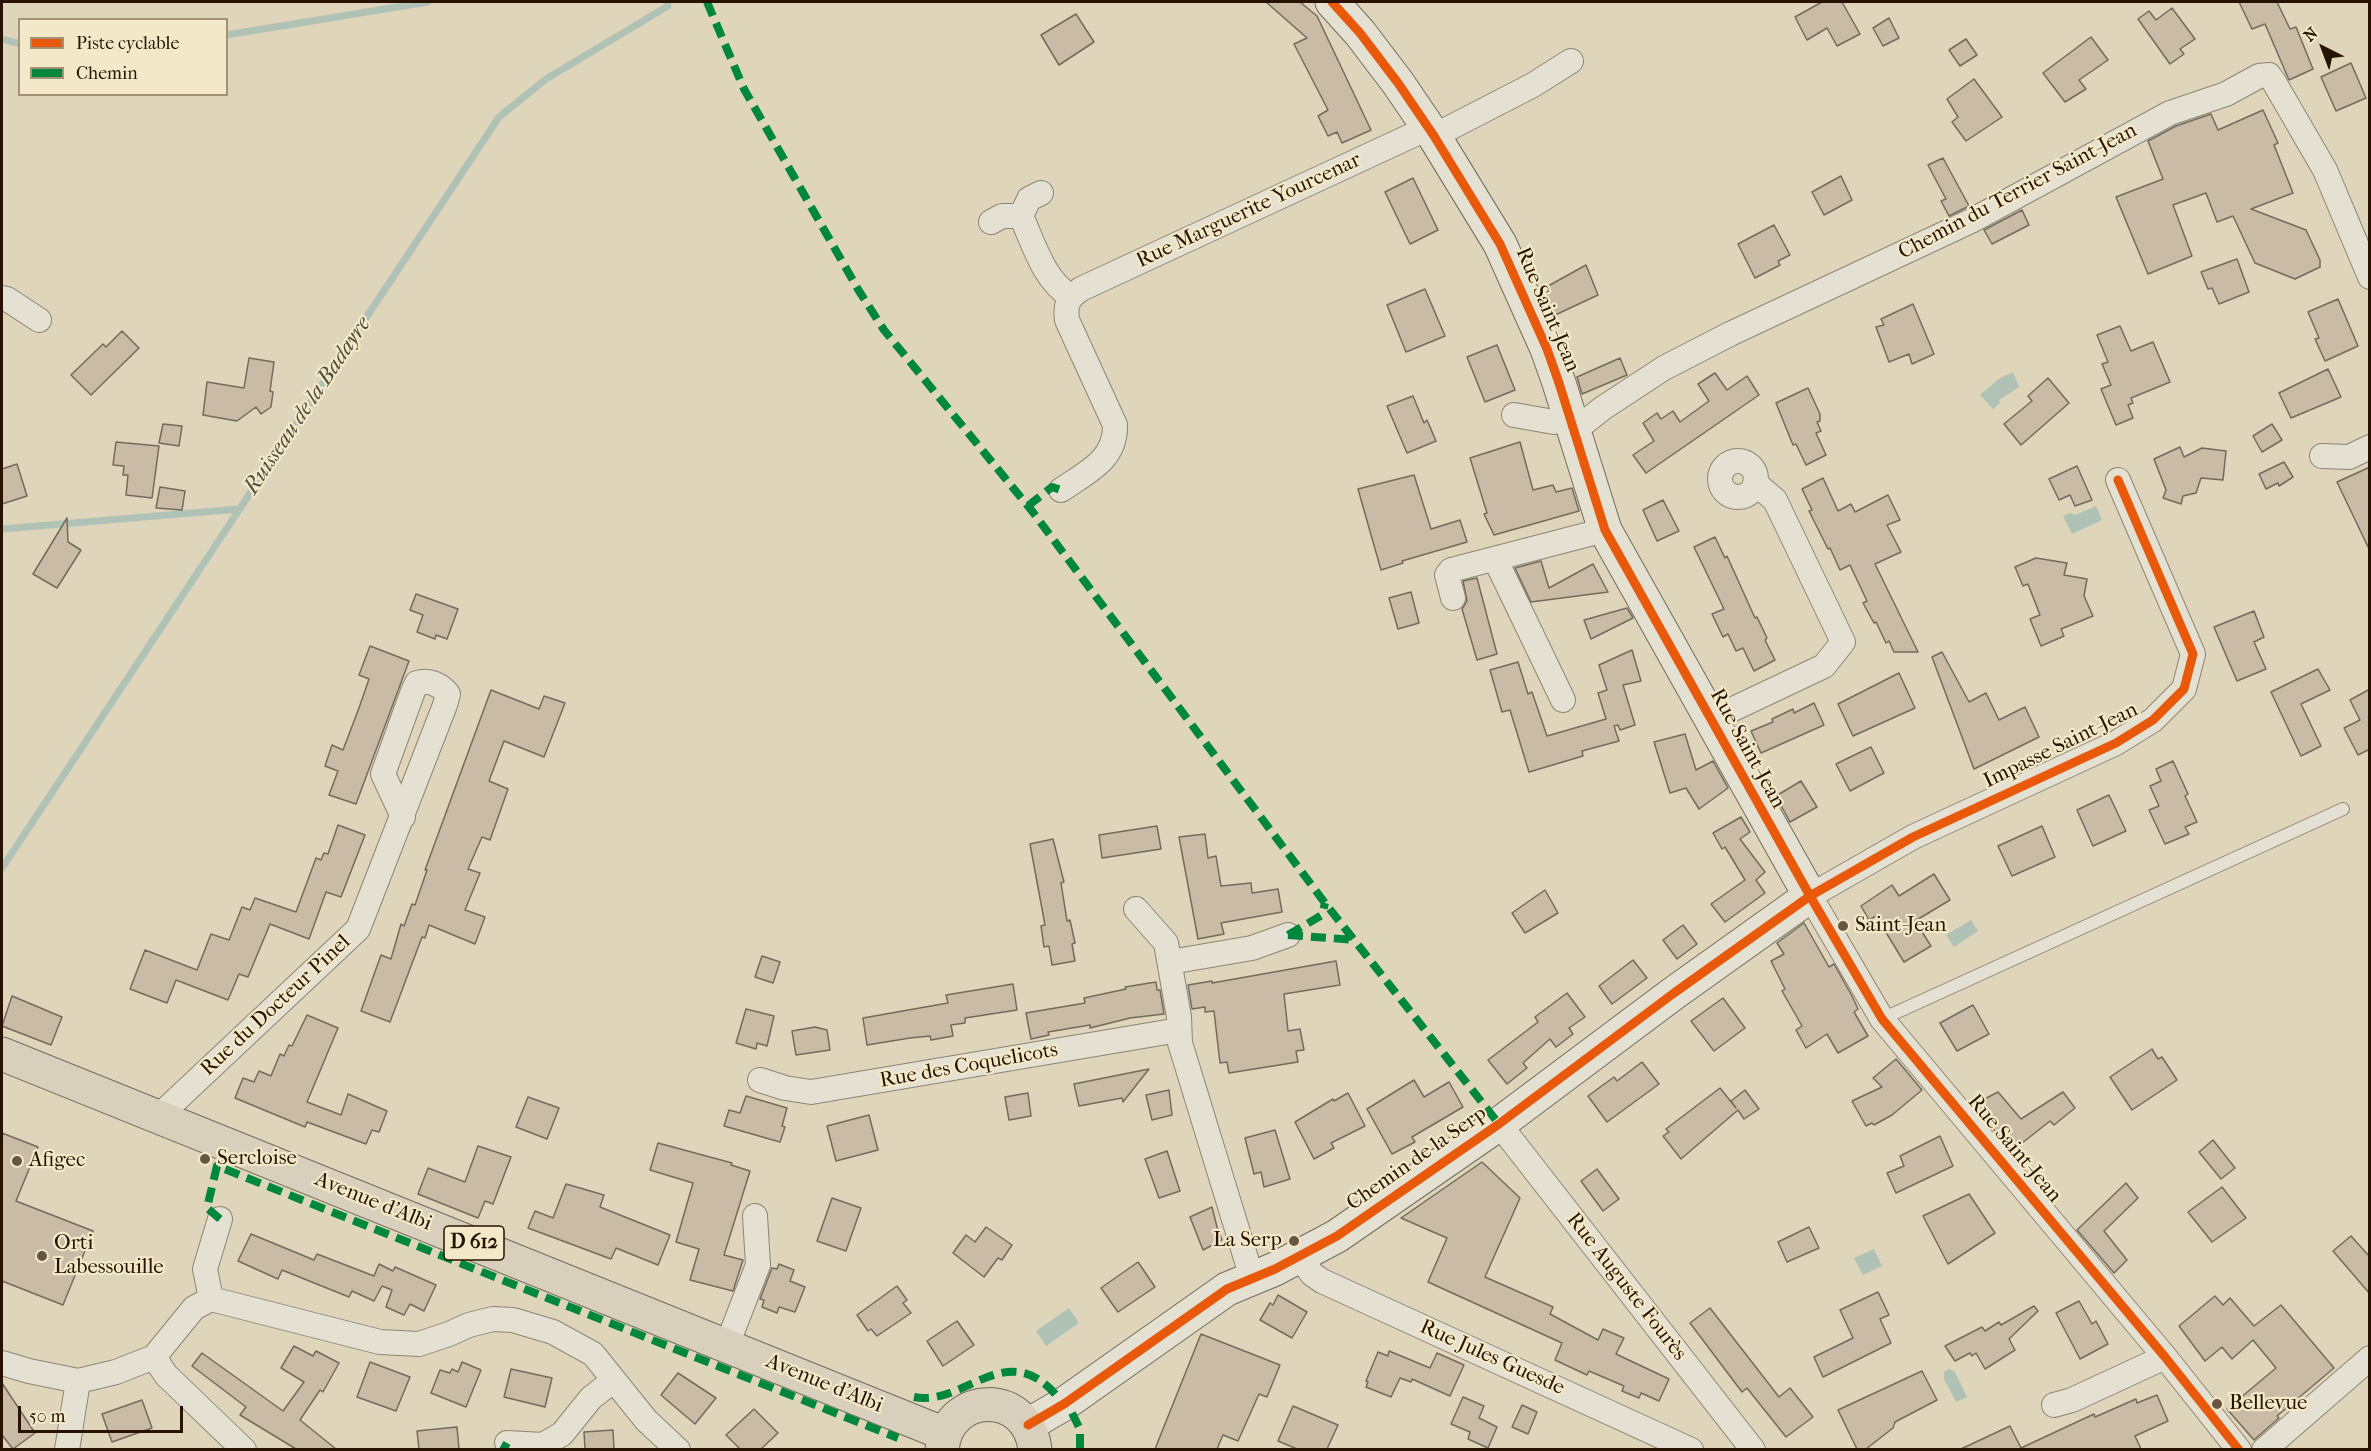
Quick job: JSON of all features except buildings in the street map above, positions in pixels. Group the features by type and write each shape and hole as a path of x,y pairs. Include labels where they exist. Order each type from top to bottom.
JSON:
{"main road":[{"name":"Avenue d'Albi","path":"2,1054 727,1345 943,1442"},
{"path":"943,1442 958,1416 976,1405 991,1404 1005,1407 1018,1414 1032,1437"}],"street":[{"name":"Rue Saint-Jean","path":"1332,2 1366,41 1431,132 1500,244 1547,349 1573,424 1605,530 1710,720 1882,1019 2165,1357 2239,1449"},
{"name":"Rue Marguerite Yourcenar","path":"1070,297 1081,289 1533,85 1571,61"},
{"name":"Chemin du Terrier Saint-Jean","path":"1573,424 1604,408 1664,368 1730,334 1971,221 2170,113 2226,94 2259,76 2269,75 2274,82 2325,170 2370,277"},
{"path":"1021,216 1029,199 1041,194"},
{"path":"991,222 1002,216 1021,216"},
{"path":"1021,216 1049,276 1059,290 1070,297 1066,307 1067,320 1115,425 1116,438 1111,450 1103,460 1061,490"},
{"path":"2,298 39,320"},
{"path":"1514,415 1532,417 1545,422 1573,424"},
{"path":"2322,456 2349,457 2370,447"},
{"name":"Impasse Saint-Jean","path":"1810,896 1912,837 2116,743 2153,720 2184,689 2193,654 2118,480"},
{"path":"1710,720 1824,666 1843,642 1775,500 1755,483"},
{"path":"1453,598 1447,575 1451,570 1605,530"},
{"path":"1497,558 1500,569 1563,700"},
{"name":"Rue du Docteur Pinel","path":"159,1116 358,929 402,817 448,694 442,687 424,681 417,683 413,692 383,774 402,817"},
{"name":"Chemin de la Serp","path":"1032,1437 1064,1404 1227,1289 1300,1257 1337,1236 1499,1124 1674,993 1810,896"},
{"path":"1136,909 1166,944 1179,1017 1180,1043 1252,1278"},
{"path":"1170,962 1252,948 1288,935"},
{"name":"Rue des Coquelicots","path":"760,1080 785,1088 811,1092 1179,1030"},
{"name":"Rue Auguste Fourès","path":"1499,1124 1753,1449"},
{"path":"727,1345 758,1265 755,1216"},
{"path":"211,1299 205,1269 220,1219"},
{"name":"Rue Jules Guesde","path":"1300,1257 1312,1274 1322,1281 1691,1449"},
{"path":"2,1363 78,1381 116,1372 154,1357 194,1308 211,1299 380,1342 419,1344 469,1325 493,1319 513,1320 553,1332 593,1354 645,1420 678,1449"},
{"path":"154,1357 166,1375 244,1449"},
{"path":"2055,1405 2072,1400 2165,1357"},
{"path":"2264,1449 2370,1358"},
{"path":"507,1443 543,1445 562,1434 591,1398 614,1380"},
{"path":"67,1449 78,1381"}],"lane":[{"path":"1882,1019 2343,809"}],"shaded area":[{"path":"2013,372 2019,387 1999,400 2000,403 1993,409 1980,395 2000,378"},
{"path":"2096,506 2102,520 2072,534 2063,516 2070,513 2075,515"},
{"path":"1971,920 1978,931 1954,947 1946,935"},
{"path":"1874,1249 1882,1266 1863,1275 1854,1258"},
{"path":"1069,1308 1079,1323 1046,1346 1036,1331"},
{"path":"1949,1369 1955,1372 1967,1397 1956,1402 1944,1379 1944,1372"}],"waterway":[{"path":"228,35 428,2"},
{"name":"Ruisseau de la Badayre","path":"2,868 499,117 546,79 668,6 667,2"},
{"path":"2,39 18,43"},
{"path":"2,529 239,509"}],"marked path":[{"path":"707,2 744,89 859,291 884,330 1032,511 1325,903 1499,1124"},
{"path":"1028,506 1052,487 1061,490"},
{"path":"1288,935 1322,915 1325,903"},
{"path":"1288,935 1356,940"},
{"path":"220,1219 207,1208 217,1166 898,1438"},
{"path":"914,1397 932,1397 950,1393 985,1378 1002,1373 1020,1372 1038,1379 1056,1395"},
{"path":"1072,1413 1080,1429 1080,1450"},
{"path":"503,1450 507,1443"}],"cycle path":[{"path":"1332,2 1360,33 1398,83 1434,136 1500,244 1547,349 1605,530 1810,896 1882,1019 2165,1357 2239,1450"},
{"path":"1028,1425 1064,1404 1227,1289 1275,1269 1337,1236 1499,1124 1674,993 1810,896 1913,837 2116,743 2153,720 2184,689 2193,654 2118,480"}],"place":[{"name":"Saint-Jean","path":"1843,926"},
{"name":"Sercloise","path":"205,1159"},
{"name":"Afigec","path":"17,1161"},
{"name":"La Serp","path":"1294,1241"},
{"name":"Orti Labessouille","path":"42,1256"},
{"name":"Bellevue","path":"2217,1404"}]}
